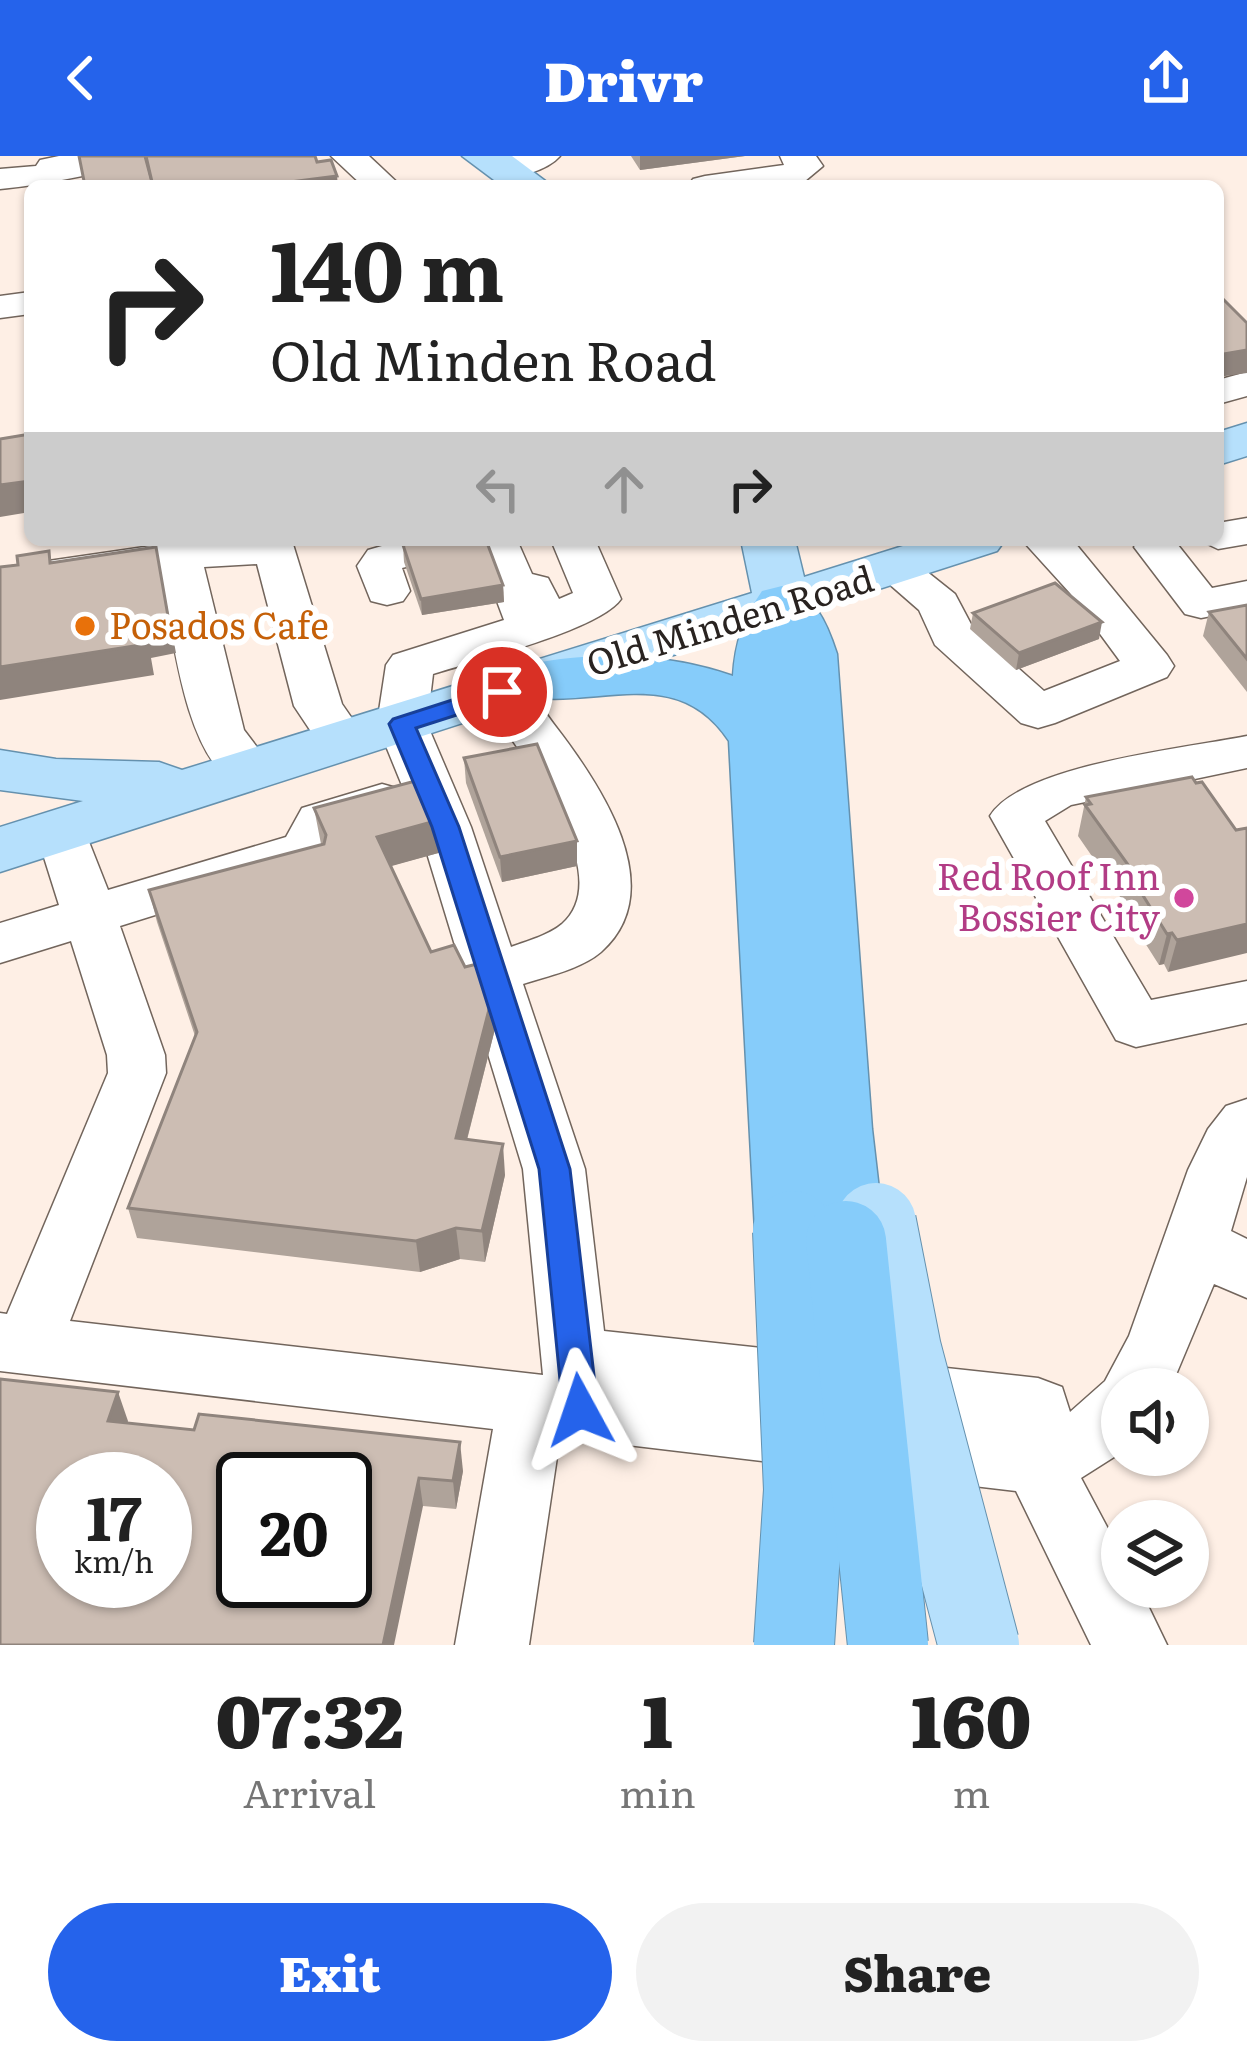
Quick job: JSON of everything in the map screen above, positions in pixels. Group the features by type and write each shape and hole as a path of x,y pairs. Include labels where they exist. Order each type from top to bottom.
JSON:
{"highway":[{"path":"835,1129 808,655 800,627 782,603 764,640 759,741 838,1230 888,1645"},
{"path":"542,651 712,689 730,702 759,741"},
{"path":"794,1645 806,1526 807,1451 838,1230"}],"main road":[{"path":"769,546 782,603"},
{"name":"Old Minden Road","path":"0,850 402,724 542,651 782,603 961,546"},
{"path":"0,770 56,780 250,773"},
{"path":"835,1129 856,1155 838,1230 901,1350 979,1645"}],"street":[{"path":"50,180 52,167 144,156"},
{"path":"348,156 378,180"},
{"path":"748,180 793,174 806,166 797,156"},
{"path":"468,546 384,559 379,566 410,665 402,724 430,787 554,1169 563,1390 492,1645"},
{"path":"491,974 583,938 604,902 604,867 570,778 542,651 502,546"},
{"path":"410,665 542,651 598,599 576,546"},
{"path":"895,569 939,604 952,635 1038,712 1150,666 1107,616 1071,561 1052,546"},
{"path":"1168,546 1201,604 1247,595"},
{"path":"0,582 179,555 276,550 318,706 344,743"},
{"path":"179,555 220,733 250,773 320,820"},
{"path":"1247,752 1056,791 1016,816 1136,1025 1247,1002"},
{"path":"0,944 306,849 320,820 430,787"},
{"path":"62,832 136,1055 137,1073 13,1344 563,1390 1047,1442 1101,1426"},
{"path":"1146,1368 1160,1341 1222,1257 1217,1170 1234,1136 1247,1123"},
{"path":"1047,1442 1130,1645"}],"building":[{"path":"79,156 145,156 151,180 84,180"},
{"path":"146,156 315,156 317,162 331,160 337,176 306,180 152,180"},
{"path":"1224,300 1247,323 1247,350 1224,354"},
{"path":"24,435 24,482 0,485 0,439"},
{"path":"403,546 488,546 503,585 421,599"},
{"name":"Posados Cafe","path":"156,547 169,622 144,626 147,644 0,667 0,567 18,565 17,556 49,551 50,563"},
{"path":"1055,583 1102,622 1019,653 973,613"},
{"path":"1247,605 1247,659 1209,612"},
{"path":"537,744 577,841 500,857 464,758"},
{"name":"Red Roof Inn Bossier City","path":"1192,777 1202,782 1236,830 1247,828 1247,924 1177,940 1167,934 1134,881 1139,880 1085,805 1091,804 1086,797"},
{"path":"419,780 439,820 377,837 431,952 454,945 465,967 481,963 494,990 456,1138 503,1144 482,1231 456,1228 416,1241 128,1208 197,1032 149,890 324,844 326,835 314,808"},
{"path":"0,1379 118,1392 108,1421 194,1430 199,1414 460,1442 453,1481 419,1478 383,1645 0,1645"}],"place":[{"name":"Posados Cafe","path":"85,626"},
{"name":"Red Roof Inn Bossier City","path":"1184,898"}],"route":[{"path":"502,692 402,724 446,827 554,1169 563,1216 580,1410"}]}
